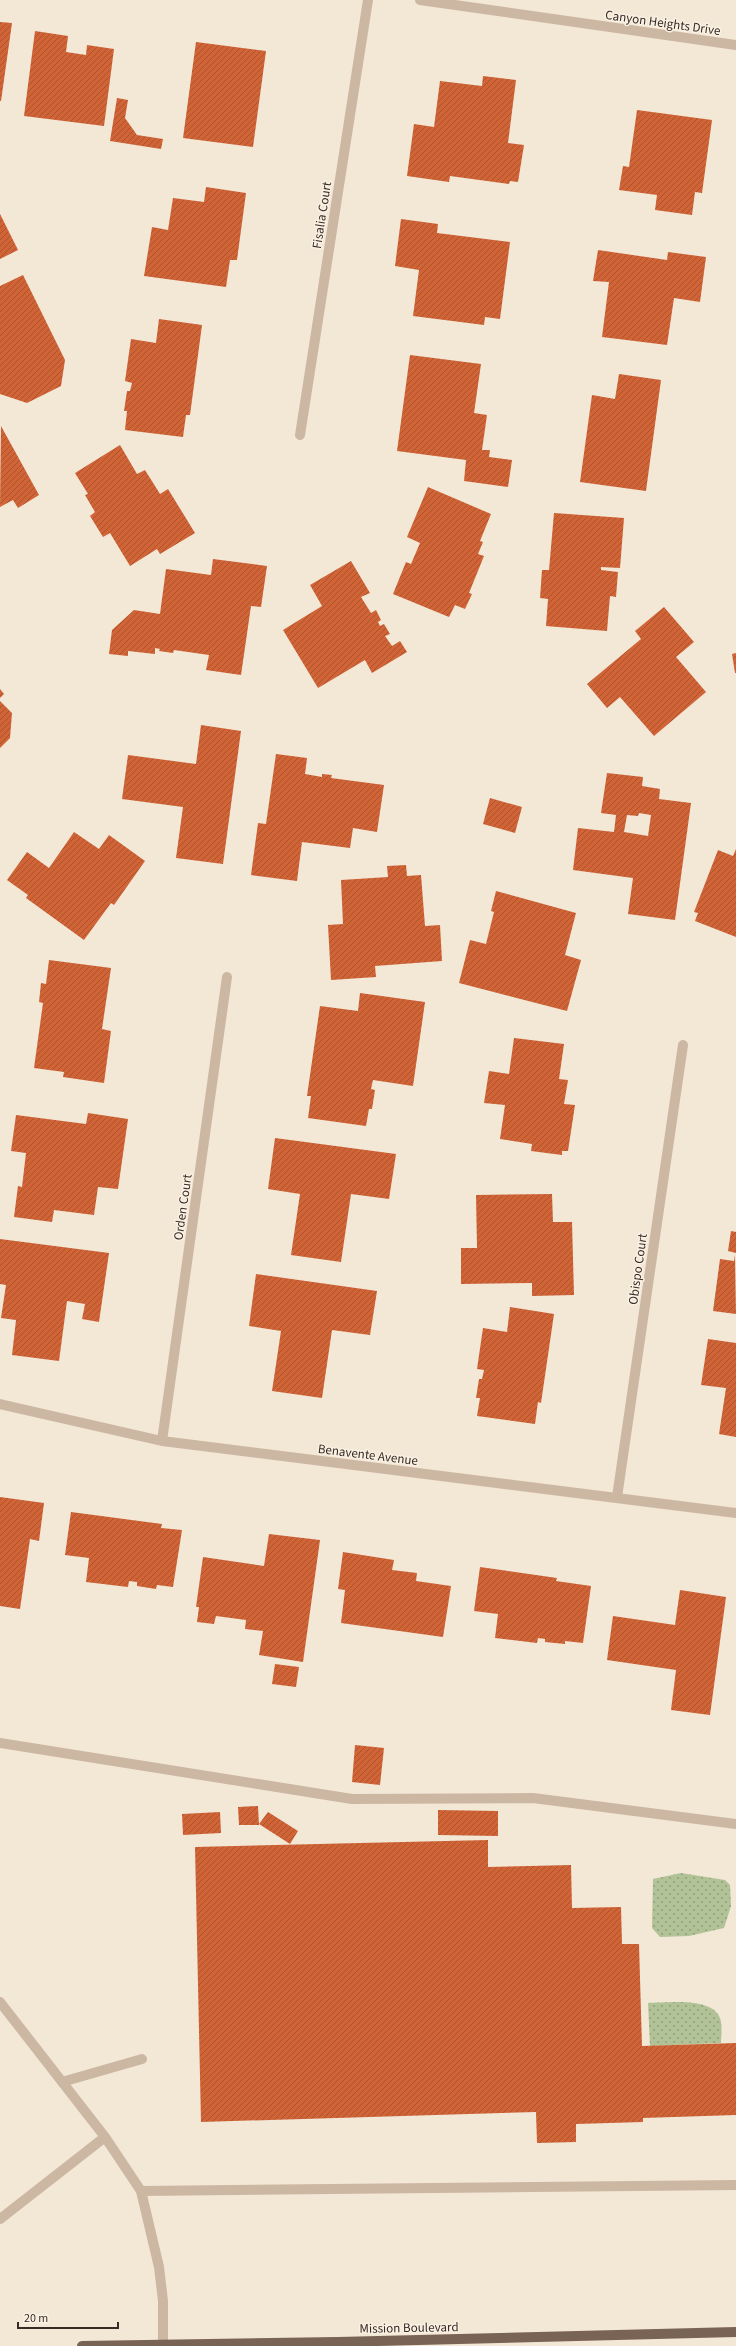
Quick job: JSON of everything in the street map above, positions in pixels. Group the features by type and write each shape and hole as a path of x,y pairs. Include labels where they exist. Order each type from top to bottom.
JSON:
{"main road":[{"name":"Mission Boulevard","path":"82,2346 338,2342 736,2332"}],"street":[{"name":"Fisalia Court","path":"300,435 368,0"},
{"name":"Canyon Heights Drive","path":"420,0 736,45"},
{"name":"Orden Court","path":"162,1441 227,977"},
{"name":"Obispo Court","path":"617,1497 683,1045"},
{"name":"Benavente Avenue","path":"0,1404 162,1441 736,1513"},
{"path":"0,1744 352,1799 534,1798 736,1824"},
{"path":"0,2002 105,2137 141,2191 153,2232 159,2267 163,2301 163,2344"},
{"path":"62,2082 142,2060"},
{"path":"0,2220 105,2137"},
{"path":"141,2191 736,2185"}],"green space":[{"path":"681,1873 725,1880 730,1885 731,1906 724,1928 689,1936 660,1937 652,1928 653,1879"},
{"path":"686,2002 706,2006 714,2010 719,2016 721,2022 721,2043 650,2046 648,2003"}],"building":[{"path":"0,22 12,23 1,101 0,101"},
{"path":"35,31 68,36 66,52 86,55 87,45 114,49 104,126 24,116"},
{"path":"196,42 266,51 253,147 183,138"},
{"path":"483,76 516,80 508,143 524,145 518,182 510,181 509,184 450,176 449,182 407,176 414,124 434,127 440,81 482,86"},
{"path":"117,98 128,100 125,118 137,135 163,139 161,149 110,141"},
{"path":"637,110 712,120 702,193 695,192 692,215 655,210 657,195 619,190 623,166 629,167"},
{"path":"206,187 246,193 237,260 230,260 226,287 144,276 152,227 168,230 173,198 204,202"},
{"path":"0,214 18,250 0,259"},
{"path":"401,219 438,224 437,233 510,242 500,319 485,317 484,325 413,316 419,270 395,266"},
{"path":"598,250 667,260 668,252 706,257 700,302 674,298 667,345 602,337 609,282 593,281"},
{"path":"23,275 65,360 61,386 27,403 0,394 0,286"},
{"path":"159,319 202,325 190,415 186,415 183,437 125,430 127,411 124,411 127,391 130,391 132,383 125,381 131,339 156,343"},
{"path":"410,355 481,364 474,413 487,415 482,450 490,450 489,457 512,460 508,487 464,481 466,460 397,451"},
{"path":"619,374 661,380 646,491 580,482 592,395 615,399"},
{"path":"1,426 39,495 18,508 13,500 0,507"},
{"path":"120,445 137,474 145,470 160,494 168,489 195,533 160,554 157,549 130,566 110,533 103,537 90,516 95,512 85,495 88,494 75,473"},
{"path":"428,487 491,514 480,541 483,542 478,554 484,556 469,593 472,594 465,609 455,605 449,617 393,594 406,562 411,564 420,543 407,537"},
{"path":"554,513 624,518 620,568 601,567 601,570 618,572 616,597 610,596 607,631 546,626 548,599 540,598 542,570 549,570"},
{"path":"213,559 267,566 261,607 251,606 241,675 206,670 209,655 174,650 173,653 159,651 160,649 155,648 155,654 128,651 128,656 109,654 112,630 134,610 160,614 166,569 211,575"},
{"path":"351,561 370,593 361,597 371,613 376,610 381,620 378,622 380,626 384,624 390,634 385,636 392,646 400,641 407,652 372,673 365,660 318,688 283,630 322,606 310,585"},
{"path":"664,607 694,642 676,657 706,692 654,736 620,697 607,708 587,684 641,639 635,631"},
{"path":"736,653 736,673 735,673 732,654"},
{"path":"0,689 4,694 0,698"},
{"path":"0,701 12,713 10,738 0,748"},
{"path":"201,725 241,731 223,864 176,858 183,807 122,799 128,755 196,764"},
{"path":"276,754 307,758 305,774 322,777 322,774 332,775 331,778 384,785 377,832 353,828 350,848 302,842 297,881 251,875 258,823 266,824"},
{"path":"607,773 643,777 642,786 660,789 659,799 691,803 675,920 628,914 633,878 573,870 578,828 614,832 616,815 601,813","holes":["639,813 651,815 648,836 624,832 627,815 638,816"]},
{"path":"490,798 522,807 515,833 483,824"},
{"path":"74,832 99,849 109,835 145,861 114,905 111,903 84,940 26,898 28,895 7,880 27,852 49,868"},
{"path":"736,849 736,937 695,921 698,913 694,912 718,850 733,856"},
{"path":"406,865 407,876 421,875 425,926 440,925 442,961 375,966 376,977 331,980 328,925 343,924 341,880 388,877 387,866"},
{"path":"496,891 576,913 565,955 581,960 567,1011 459,983 470,940 486,944 494,912 491,911"},
{"path":"49,960 111,968 102,1029 111,1031 104,1083 63,1077 64,1072 34,1068 43,1003 39,1002 41,983 46,984"},
{"path":"360,993 425,1002 413,1086 373,1080 371,1089 375,1090 372,1109 369,1109 366,1126 308,1118 311,1096 307,1096 320,1006 358,1011"},
{"path":"514,1038 564,1044 559,1079 568,1080 564,1104 575,1105 568,1151 562,1151 562,1155 531,1151 532,1144 500,1139 505,1105 484,1103 489,1071 509,1074"},
{"path":"88,1113 128,1119 118,1189 98,1187 94,1215 54,1210 52,1222 14,1217 18,1186 22,1187 26,1153 11,1151 16,1115 86,1124"},
{"path":"275,1138 396,1154 389,1199 351,1194 341,1262 291,1255 300,1194 268,1189"},
{"path":"552,1194 553,1222 572,1222 574,1295 532,1296 532,1283 461,1284 461,1248 477,1248 476,1195"},
{"path":"731,1231 736,1232 736,1253 728,1251"},
{"path":"0,1239 109,1253 99,1322 82,1319 85,1304 67,1301 59,1361 12,1355 16,1320 1,1318 6,1285 0,1284"},
{"path":"735,1255 736,1314 713,1311 720,1259 734,1261"},
{"path":"256,1274 377,1291 370,1335 332,1330 322,1398 272,1391 281,1331 249,1326"},
{"path":"510,1307 554,1314 541,1403 538,1402 535,1424 477,1416 480,1398 476,1398 479,1379 482,1379 484,1370 477,1369 483,1328 507,1332"},
{"path":"708,1339 736,1343 736,1437 719,1434 726,1388 701,1385"},
{"path":"0,1497 44,1503 39,1541 30,1539 20,1609 0,1606"},
{"path":"71,1512 162,1524 161,1528 182,1530 173,1587 157,1585 156,1589 137,1586 137,1582 129,1581 128,1587 86,1582 89,1558 65,1555"},
{"path":"269,1534 320,1540 303,1662 259,1655 263,1631 245,1629 246,1620 216,1616 214,1624 197,1622 199,1607 196,1607 203,1557 264,1566"},
{"path":"343,1552 394,1560 392,1570 417,1573 416,1581 451,1586 443,1637 341,1623 345,1590 338,1589"},
{"path":"480,1567 557,1578 556,1581 591,1586 583,1643 565,1641 565,1644 545,1642 545,1639 538,1638 537,1643 495,1638 498,1614 474,1611"},
{"path":"680,1590 726,1597 710,1715 671,1710 676,1670 607,1660 613,1616 675,1625"},
{"path":"275,1664 299,1667 296,1687 272,1684"},
{"path":"355,1745 384,1748 380,1785 352,1782"},
{"path":"258,1806 259,1825 239,1825 238,1807"},
{"path":"438,1810 498,1811 498,1836 438,1835"},
{"path":"220,1812 221,1833 183,1835 182,1814"},
{"path":"268,1812 298,1831 290,1844 259,1824"},
{"path":"488,1840 488,1867 571,1865 572,1908 621,1907 622,1944 639,1944 642,2046 736,2043 736,2115 643,2118 643,2122 576,2124 576,2142 537,2143 536,2112 201,2122 195,1847"}]}
